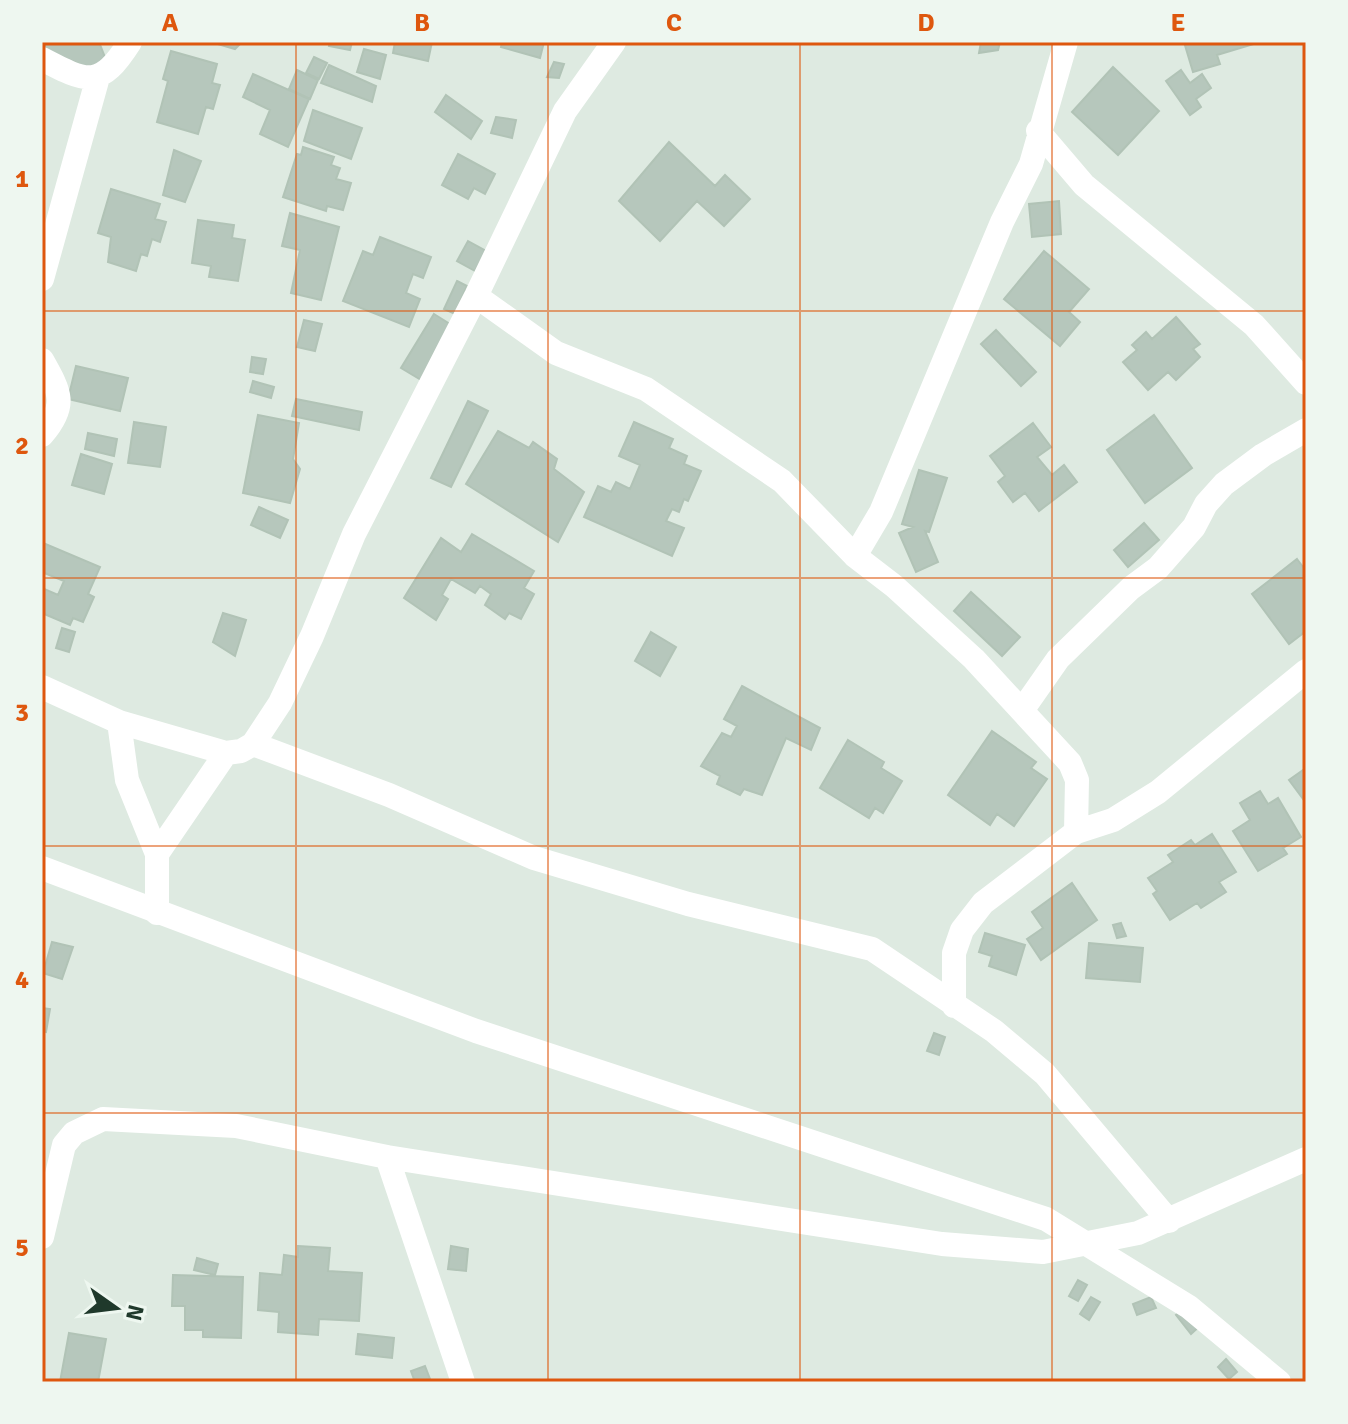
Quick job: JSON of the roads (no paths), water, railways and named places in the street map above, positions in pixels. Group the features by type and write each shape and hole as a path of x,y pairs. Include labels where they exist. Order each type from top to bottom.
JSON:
{"street":[{"path":"42,59 73,75 98,77 112,70 130,42"},
{"path":"42,687 119,722 226,753 241,751 253,744 280,703 312,636 354,534 476,296 565,111 614,42"},
{"path":"855,556 881,512 1002,222 1031,164 1066,42"},
{"path":"42,279 98,77"},
{"path":"1038,131 1084,185 1254,325 1306,383"},
{"path":"476,296 556,353 646,389 782,481 855,556 914,604 1023,709 1070,763 1077,780 1076,832"},
{"path":"42,360 60,396 55,420 42,435"},
{"path":"1023,709 1058,659 1131,588 1158,568 1194,527 1206,504 1224,484 1263,455 1306,430"},
{"path":"954,1006 954,953 962,930 983,903 1076,832 1113,820 1158,792 1306,671"},
{"path":"119,722 127,780 157,854 157,913"},
{"path":"253,744 389,795 534,858 688,904 872,949 994,1031 1045,1074 1169,1221"},
{"path":"157,854 226,753"},
{"path":"42,868 476,1031 1046,1219 1090,1243 1189,1307 1279,1382"},
{"path":"42,1237 64,1145 74,1133 103,1119 236,1126 387,1157 942,1244 1043,1252 1138,1233 1306,1159"},
{"path":"387,1157 463,1382"}]}
